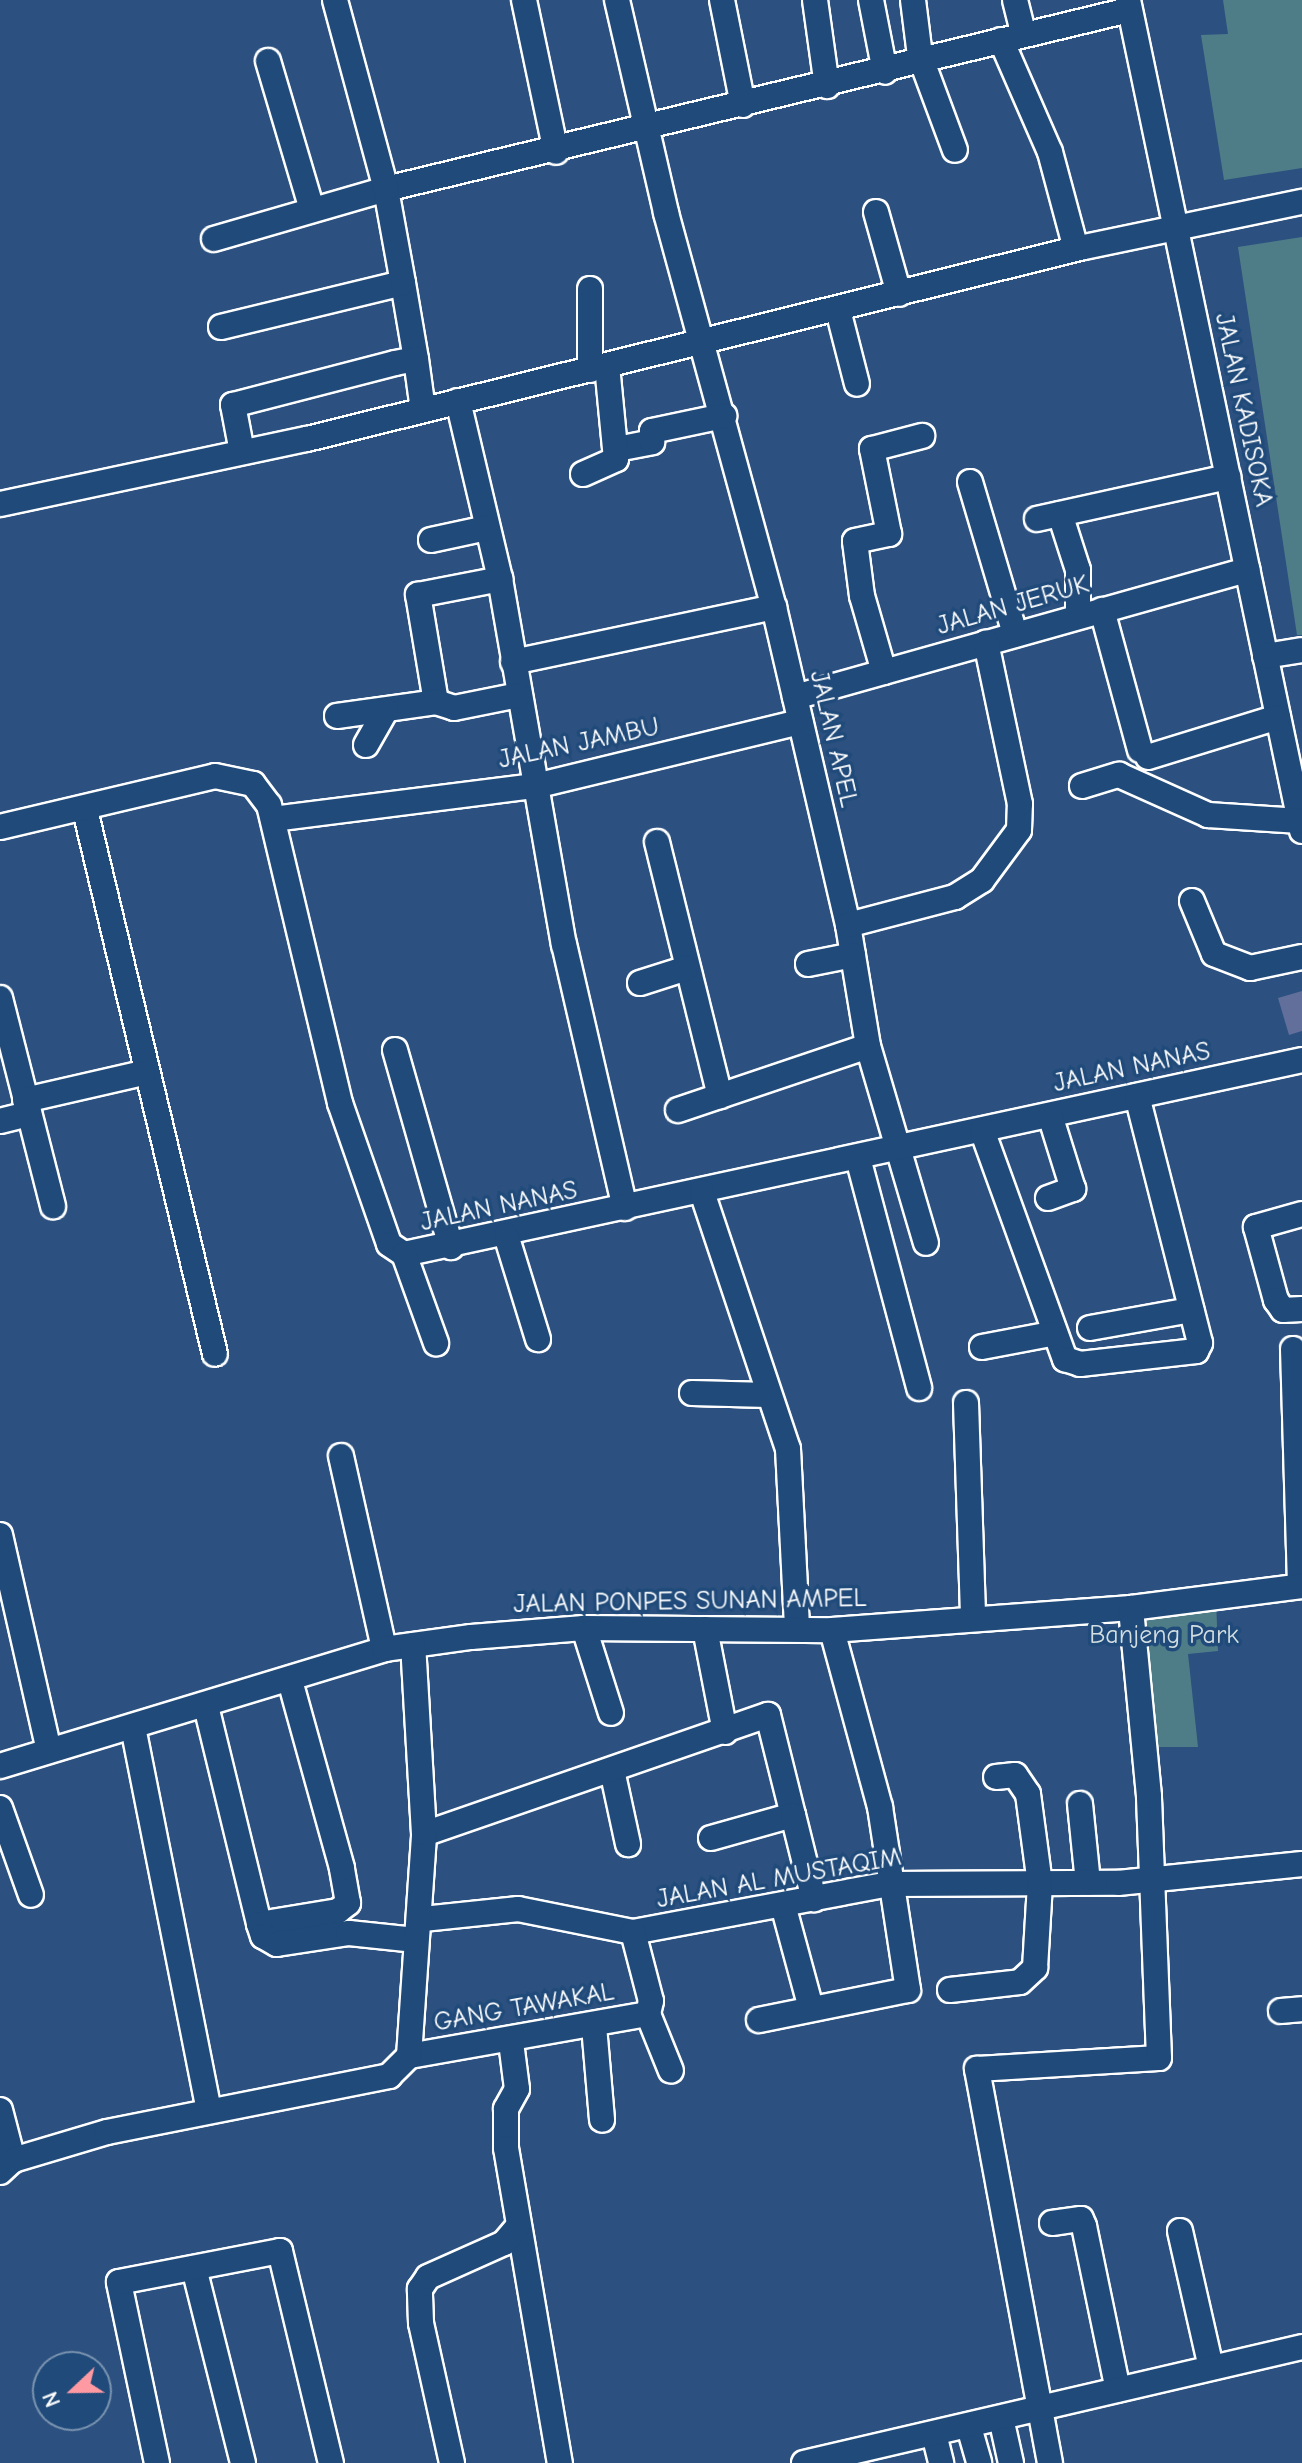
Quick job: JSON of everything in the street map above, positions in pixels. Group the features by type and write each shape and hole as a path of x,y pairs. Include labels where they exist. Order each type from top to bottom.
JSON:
{"street":[{"path":"335,0 386,189 423,410"},
{"path":"524,0 556,152"},
{"name":"JALAN APEL","path":"617,0 774,607 848,925 868,1046 926,1243"},
{"path":"722,0 743,105"},
{"path":"815,0 827,86"},
{"path":"871,0 885,72"},
{"path":"913,0 920,56 955,150"},
{"path":"1015,0 1012,36 1050,152 1076,249"},
{"path":"214,239 386,189 556,152 885,72 920,56 1129,5"},
{"name":"JALAN KADISOKA","path":"1129,5 1301,826"},
{"path":"268,61 312,210"},
{"path":"0,504 423,410 705,343 1076,249 1302,202"},
{"path":"876,212 899,294"},
{"path":"221,327 403,283"},
{"path":"583,474 616,459 617,449 599,368 590,289"},
{"path":"838,310 857,384"},
{"path":"242,452 233,405 416,359"},
{"path":"458,401 500,579 535,786 625,1208"},
{"path":"617,449 652,442 652,431 724,416"},
{"path":"884,672 862,596 855,541 889,534 872,449 922,436"},
{"path":"1228,477 1048,516 1078,570 1090,613 1144,754 1278,717"},
{"path":"970,482 1015,634"},
{"path":"431,540 487,528"},
{"name":"JALAN JERUK","path":"795,697 1247,570"},
{"path":"436,702 418,595 500,579"},
{"path":"513,662 774,607"},
{"path":"848,925 955,897 982,880 1019,830 1020,804 986,643"},
{"path":"1265,656 1302,650"},
{"path":"337,716 436,702 454,708 519,695"},
{"path":"366,745 386,710"},
{"name":"JALAN JAMBU","path":"273,819 535,786 800,722"},
{"path":"1082,786 1119,775 1208,815 1301,826"},
{"name":"JALAN NANAS","path":"0,827 85,810 215,776 253,784 273,819 340,1103 389,1244 404,1254 451,1247 1302,1060"},
{"path":"85,810 143,1073 215,1354"},
{"path":"657,842 720,1096"},
{"path":"1192,901 1214,954 1250,968 1302,957"},
{"path":"808,964 853,955"},
{"path":"640,983 687,968"},
{"path":"0,998 53,1206"},
{"path":"678,1110 868,1046"},
{"path":"395,1050 451,1247"},
{"path":"0,1121 27,1107 143,1073"},
{"path":"982,1130 1051,1334 1071,1364 1196,1351 1201,1346 1137,1096"},
{"path":"1048,1198 1073,1189 1050,1115"},
{"path":"858,1158 919,1388"},
{"path":"702,1192 792,1473 797,1629"},
{"path":"1302,1214 1256,1227 1276,1300 1283,1310 1302,1309"},
{"path":"506,1235 538,1339"},
{"path":"404,1254 436,1343"},
{"path":"1090,1328 1191,1310"},
{"path":"982,1347 1051,1334"},
{"path":"1293,1349 1301,1586"},
{"path":"692,1393 768,1395"},
{"path":"966,1403 973,1619"},
{"path":"341,1456 384,1649"},
{"path":"0,1535 49,1751"},
{"name":"JALAN PONPES SUNAN AMPEL","path":"0,1766 206,1706 384,1649 584,1628 832,1630 1131,1608 1301,1586"},
{"path":"1050,2463 1036,2410 977,2069 1159,2059 1148,1879 1149,1796 1131,1608"},
{"path":"584,1628 611,1713"},
{"path":"705,1629 725,1732"},
{"path":"759,2020 908,1990 907,1950 890,1884 880,1807 832,1630"},
{"path":"0,2110 6,2166 208,2107 389,2076 409,2056 420,1930 424,1834 413,1645"},
{"path":"206,1706 259,1924 348,1903 290,1680"},
{"path":"424,1834 768,1715 814,1899"},
{"path":"133,1727 208,2107"},
{"path":"612,1770 628,1844"},
{"path":"950,1990 1030,1978 1040,1884 1028,1794 1015,1775 996,1777"},
{"path":"1080,1804 1088,1883"},
{"path":"0,1808 31,1895"},
{"path":"711,1838 793,1815"},
{"name":"JALAN AL MUSTAQIM","path":"259,1924 263,1936 277,1944 349,1933 420,1930 518,1909 633,1932 890,1884 1088,1883 1302,1864"},
{"path":"783,1905 811,2008"},
{"path":"633,1932 651,2001 648,2014 671,2071"},
{"name":"GANG TAWAKAL","path":"409,2056 511,2042 648,2014"},
{"path":"594,2026 602,2120"},
{"path":"511,2042 517,2089 506,2109 506,2148 560,2463"},
{"path":"1052,2223 1081,2219 1084,2226 1118,2390"},
{"path":"452,2463 421,2323 420,2289 428,2277 504,2243 519,2225"},
{"path":"1180,2231 1211,2368"},
{"path":"157,2463 119,2282 280,2251 331,2463"},
{"path":"194,2268 243,2463"},
{"path":"804,2463 1302,2347"},
{"path":"1001,2418 1011,2463"},
{"path":"969,2427 979,2463"},
{"path":"934,2434 941,2463"}],"green space":[{"path":"1223,0 1302,0 1302,168 1224,180 1201,35 1228,34"},
{"path":"1302,237 1302,635 1297,635 1238,247"},
{"name":"Banjeng Park","path":"1216,1600 1218,1651 1188,1654 1198,1747 1144,1747 1131,1608"}],"building":[{"path":"1302,991 1302,1031 1289,1035 1278,998"}]}
